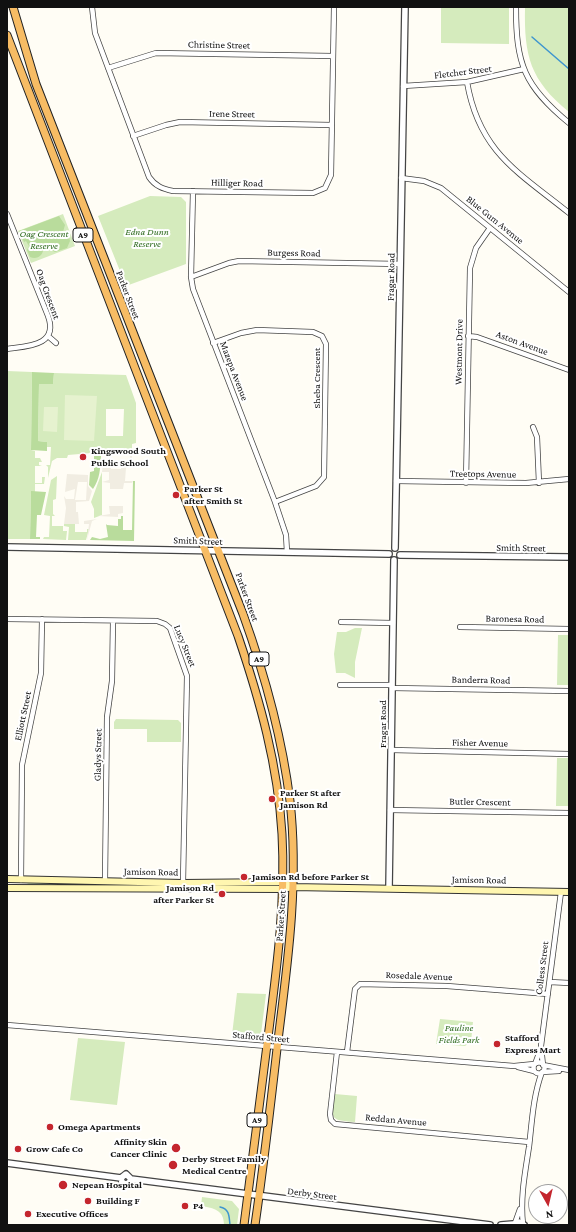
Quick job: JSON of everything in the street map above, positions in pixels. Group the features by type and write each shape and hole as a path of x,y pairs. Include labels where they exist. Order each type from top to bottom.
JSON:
{"highway":[{"name":"Parker Street","path":"13,7 41,98 219,551 258,657 280,737 290,808 293,887 289,945 255,1225"},
{"name":"Parker Street","path":"7,35 248,665 269,741 280,812 282,886 280,946 244,1225"}],"main road":[{"name":"Jamison Road","path":"7,879 104,881 184,886"},
{"name":"Jamison Road","path":"7,888 104,889 184,886 282,886 569,892"}],"street":[{"name":"Hilliger Road","path":"92,7 95,33 149,177 154,183 167,190 312,194 326,188 330,179 334,7"},
{"name":"Fragar Road","path":"395,548 404,7"},
{"path":"516,7 516,37 519,57 524,69 539,95 553,110 569,123"},
{"name":"Christine Street","path":"108,68 156,53 333,56"},
{"name":"Fletcher Street","path":"403,86 467,82 524,69"},
{"path":"467,82 475,116 491,146 510,165 569,213"},
{"name":"Irene Street","path":"133,136 180,122 332,125"},
{"name":"Blue Gum Avenue","path":"401,178 420,180 438,186 569,292"},
{"name":"Mazepa Avenue","path":"193,191 191,277 196,298 275,502 286,535 287,552"},
{"name":"Oag Crescent","path":"7,214 49,319 50,327 48,336"},
{"name":"Westmont Drive","path":"466,483 468,336 471,263 476,248 490,228"},
{"name":"Burgess Road","path":"191,277 229,263 239,261 400,264"},
{"name":"Sheba Crescent","path":"214,343 241,332 257,330 313,332 322,336 326,344 324,477 316,486 275,502"},
{"path":"7,349 37,344 48,336 56,343"},
{"name":"Aston Avenue","path":"468,336 477,337 569,370"},
{"path":"533,426 537,436 539,483"},
{"name":"Treetops Avenue","path":"396,481 539,483 569,479"},
{"name":"Smith Street","path":"7,547 389,554"},
{"path":"395,548 400,551 398,559 391,559 389,554 390,550 395,548"},
{"name":"Smith Street","path":"400,555 569,557"},
{"name":"Fragar Road","path":"389,888 394,560"},
{"name":"Lucy Street","path":"7,619 157,621 165,624 170,630 186,672 184,886"},
{"name":"Elliott Street","path":"20,888 22,765 41,676 42,619"},
{"name":"Gladys Street","path":"104,889 107,717 112,681 113,621"},
{"path":"341,622 393,623"},
{"name":"Baronesa Road","path":"460,627 569,629"},
{"name":"Banderra Road","path":"340,685 569,691"},
{"name":"Fisher Avenue","path":"392,750 569,754"},
{"name":"Butler Crescent","path":"390,810 569,813"},
{"name":"Colless Street","path":"543,1065 542,1046 561,892"},
{"path":"550,982 569,983"},
{"name":"Rosedale Avenue","path":"347,1052 356,989 360,984 447,986 548,994"},
{"name":"Stafford Street","path":"7,1025 514,1066 534,1071"},
{"name":"Colless Street","path":"534,1064 542,1046"},
{"name":"Reddan Avenue","path":"338,1052 330,1114 331,1120 335,1124 529,1142"},
{"path":"536,1088 534,1064 539,1063 567,1070"},
{"name":"Stafford Street","path":"514,1066 534,1064"},
{"path":"501,1225 523,1224 521,1208 529,1142 536,1088 543,1065"},
{"path":"534,1071 537,1073 567,1070"},
{"name":"Derby Street","path":"7,1163 121,1178 122,1182 125,1184 129,1183 131,1179 490,1225"},
{"path":"514,1224 521,1208"}],"green space":[{"path":"441,7 509,7 509,44 441,43"},
{"path":"525,7 569,8 569,112 546,89 532,66 526,40"},
{"name":"Edna Dunn Reserve","path":"150,196 181,197 186,202 186,264 126,286 98,216"},
{"name":"Oag Crescent Reserve","path":"63,214 75,246 31,263 18,231"},
{"name":"Oag Crescent Reserve","path":"59,216 65,225 63,232 68,233 70,241 67,248 55,252 51,250 48,243 41,245 43,251 39,257 30,257 27,250 29,246 26,241 24,242 19,231"},
{"path":"7,371 32,372 31,450 35,451 35,458 40,458 42,462 39,462 39,465 42,466 35,466 35,483 42,483 42,477 45,477 44,484 35,484 35,492 31,492 30,539 7,539"},
{"path":"32,372 54,373 53,384 39,384 38,441 47,442 47,451 31,450"},
{"path":"54,373 126,375 136,403 136,443 132,444 132,453 101,454 101,456 91,456 91,453 68,455 67,458 57,458 52,461 48,478 48,467 46,465 50,465 51,447 47,447 47,442 38,441 39,384 53,384","holes":["106,409 124,409 123,436 106,436"]},
{"path":"65,395 97,396 94,441 64,440"},
{"path":"44,407 58,407 57,432 43,431"},
{"path":"94,456 101,456 100,470 93,489 89,485 90,472 94,471"},
{"path":"102,472 102,515 94,518 94,509 91,502"},
{"path":"57,476 56,499 53,500 53,514 55,516 52,516 52,526 63,526 63,531 67,531 66,540 43,539 44,537 49,537 50,516 44,515 51,480"},
{"path":"133,481 135,481 134,541 90,540 92,537 100,539 108,537 106,524 118,526 118,519 121,519 121,516 123,516 123,530 132,530"},
{"path":"31,491 46,492 41,515 37,515 36,537 40,537 40,539 30,539"},
{"path":"64,524 75,524 75,532 87,532 87,529 89,529 86,540 68,540 69,527 64,526"},
{"path":"355,628 362,628 355,662 355,678 345,673 336,673 334,654 337,632 346,632"},
{"path":"558,635 569,635 569,685 557,685"},
{"path":"116,719 178,720 181,723 181,742 147,742 147,729 114,729 114,722"},
{"path":"557,758 569,758 569,806 556,806"},
{"path":"27,882 98,884 98,886 28,885"},
{"path":"237,993 266,994 261,1034 257,1037 232,1035"},
{"name":"Pauline Fields Park","path":"440,1019 473,1022 471,1042 465,1046 436,1044"},
{"path":"78,1038 125,1042 117,1105 70,1100"},
{"path":"335,1094 357,1096 355,1122 340,1120 334,1117 333,1109"},
{"path":"202,1197 232,1201 239,1209 237,1225 224,1225 224,1220 220,1213 214,1209 201,1206"}],"shaded area":[{"path":"130,453 132,453 132,464 130,468 126,468 125,481 133,481 132,483 124,483 123,489 110,489 110,483 102,482 109,480 109,472 102,472 103,463 111,463 111,469 121,469 123,463 130,463"},
{"path":"67,474 88,475 88,486 92,491 89,501 76,502 76,512 78,512 79,524 64,524 66,508 64,496 66,499 74,499 75,489 65,492","holes":["78,482 87,482 86,500 75,500"]},
{"path":"109,506 123,506 123,513 118,514 118,517 98,516 110,514"},
{"path":"97,519 92,521 87,540 89,524 84,524 84,521"}],"waterway":[{"path":"532,37 569,69"},
{"path":"220,1207 227,1211 230,1225"}],"place":[{"name":"Kingswood South Public School","path":"83,457"},
{"name":"Parker St after Smith St","path":"176,495"},
{"name":"Parker St after Jamison Rd","path":"272,799"},
{"name":"Jamison Rd before Parker St","path":"244,877"},
{"name":"Jamison Rd after Parker St","path":"222,894"},
{"name":"Stafford Express Mart","path":"497,1044"},
{"name":"Omega Apartments","path":"50,1127"},
{"name":"Affinity Skin Cancer Clinic","path":"176,1148"},
{"name":"Grow Cafe Co","path":"18,1149"},
{"name":"Derby Street Family Medical Centre","path":"173,1165"},
{"name":"Nepean Hospital","path":"63,1185"},
{"name":"Building F","path":"88,1201"},
{"name":"P4","path":"185,1206"},
{"name":"Executive Offices","path":"28,1214"}]}
